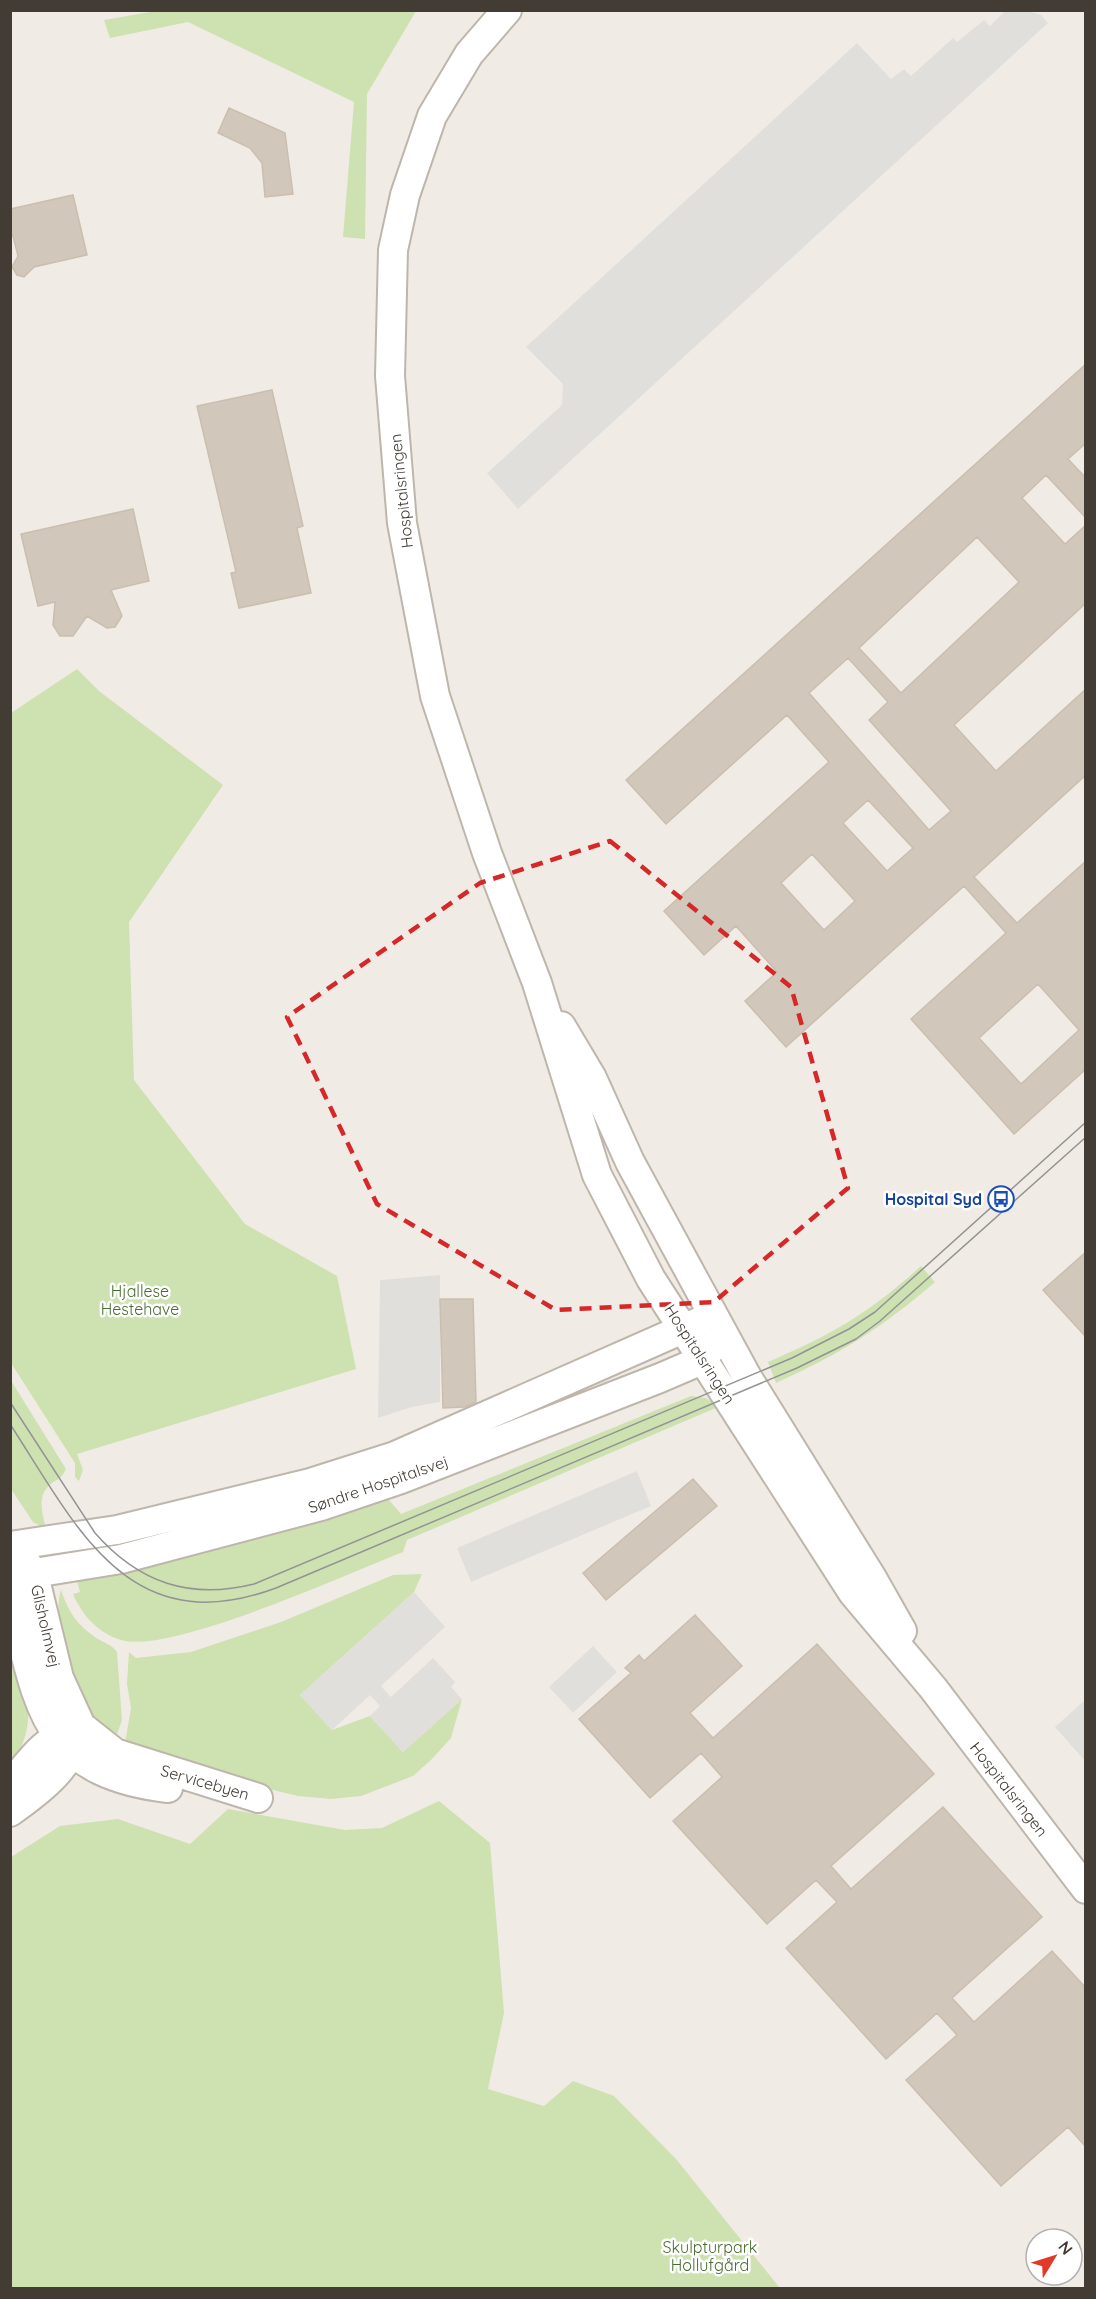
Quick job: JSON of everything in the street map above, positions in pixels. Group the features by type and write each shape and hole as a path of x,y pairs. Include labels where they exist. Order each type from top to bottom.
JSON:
{"street":[{"name":"Hospitalsringen","path":"507,10 469,54 432,116 405,195 393,250 390,376 402,523 435,696 487,853 537,982 568,1087 705,1340 853,1593 933,1688 1086,1888"},
{"name":"Hospitalsringen","path":"537,982 592,1078 705,1340 719,1353 788,1468 811,1501 854,1550 933,1688"},
{"name":"Søndre Hospitalsvej","path":"16,1561 121,1559 321,1506 401,1479 455,1457 705,1340"},
{"name":"Søndre Hospitalsvej","path":"16,1561 117,1530 310,1483 395,1456 634,1352 705,1340"},
{"name":"Glisholmvej","path":"16,1561 59,1678 70,1738"},
{"name":"Glisholmvej","path":"10,1594 43,1714 70,1738"},
{"name":"Servicebyen","path":"70,1738 258,1798 150,1786 106,1773 70,1738"},
{"path":"10,1785 41,1747 70,1738"},
{"path":"10,1812 40,1788 70,1738"}],"highlighted area":[{"path":"610,841 791,987 848,1188 714,1302 556,1310 377,1204 287,1017 480,883"}],"green space":[{"path":"156,11 416,11 367,94 365,239 343,237 354,102 188,22 110,38 104,20"},
{"name":"Hjallese Hestehave","path":"77,669 99,691 223,785 129,922 134,1080 245,1224 337,1276 356,1369 77,1454 83,1470 79,1481 75,1477 75,1463 11,1363 11,713"},
{"path":"921,1266 935,1282 916,1298 860,1339 776,1383 768,1362 849,1322"},
{"path":"10,1379 66,1469 59,1479 47,1488 42,1498 46,1529 33,1522 11,1489"},
{"path":"691,1396 706,1398 718,1407 407,1540 403,1552 260,1610 218,1624 178,1636 145,1641 121,1640 98,1628 81,1609 73,1594 80,1592 76,1578 227,1547 389,1500 401,1514"},
{"path":"422,1574 414,1592 300,1695 332,1730 370,1716 403,1752 462,1699 451,1738 413,1776 361,1796 331,1799 298,1796 152,1761 124,1749 131,1708 127,1684 129,1652 136,1658 191,1652 281,1622 393,1575"},
{"path":"61,1590 67,1605 79,1623 117,1652 122,1720 114,1743 89,1715 70,1672 59,1619"},
{"path":"10,1646 25,1693 28,1720 26,1735 10,1766"},
{"name":"Skulpturpark Hollufgård","path":"439,1801 490,1843 504,2013 488,2089 544,2106 573,2081 614,2096 676,2159 780,2288 11,2288 11,1857 60,1826 118,1819 190,1844 228,1809 345,1830 382,1828"}],"shaded area":[{"path":"1005,11 1028,11 1041,15 1048,23 518,509 487,473 562,405 563,384 526,347 857,43 891,79 904,69 911,76 953,38 957,42 984,20 990,26"},
{"path":"440,1275 440,1402 412,1407 378,1418 380,1280"},
{"path":"637,1471 651,1506 471,1582 457,1548"},
{"path":"414,1592 445,1627 381,1686 391,1697 433,1658 455,1682 451,1687 462,1699 403,1752 370,1716 380,1706 370,1695 332,1730 300,1695"},
{"path":"593,1646 617,1672 573,1713 549,1687"},
{"path":"1085,1700 1085,1761 1055,1727"}],"building":[{"path":"229,108 285,133 293,194 265,197 262,163 250,148 218,133"},
{"path":"73,195 87,255 34,267 24,277 17,275 12,267 18,256 13,236 10,235 10,209"},
{"path":"1086,364 1086,443 1068,459 1086,478 1086,518 1046,475 1022,498 1065,544 1086,525 1086,603 954,725 996,771 1086,689 1086,775 974,877 1017,923 1086,861 1086,1069 1014,1134 911,1019 1006,933 964,886 786,1047 745,1001 777,972 736,926 704,955 664,911 829,762 787,715 666,824 626,780","holes":["977,537 1019,582 901,693 859,648","848,658 888,702 869,720 951,811 929,830 809,693","868,800 913,848 887,871 843,823","812,854 855,901 824,930 781,883","1038,984 1079,1030 1021,1084 979,1038"]},
{"path":"272,390 303,526 297,528 311,593 239,608 231,573 236,572 197,406"},
{"path":"133,509 149,581 111,590 122,616 115,627 107,628 87,616 73,636 60,636 53,625 55,602 38,606 21,534"},
{"path":"1086,1252 1086,1337 1043,1290"},
{"path":"440,1299 473,1299 476,1402 465,1407 443,1408"},
{"path":"693,1479 717,1506 606,1600 583,1573"},
{"path":"695,1615 742,1666 690,1713 713,1738 817,1644 934,1774 831,1866 851,1889 943,1807 1042,1917 952,1998 974,2022 1052,1951 1086,1988 1086,2147 1068,2127 1001,2186 906,2080 957,2035 937,2013 886,2059 786,1948 837,1902 816,1880 767,1924 673,1821 722,1777 701,1753 650,1798 579,1719 631,1673 625,1668 639,1655 644,1661"}],"tram line":[{"path":"10,1402 95,1533 129,1564 167,1583 187,1588 208,1590 254,1584 792,1358 849,1329 875,1312 1086,1122"},
{"path":"10,1424 59,1501 85,1536 113,1565 144,1587 181,1600 225,1601 276,1588 797,1368 856,1339 880,1321 1086,1137"}],"place":[{"name":"Hospital Syd","path":"1001,1199"}]}
